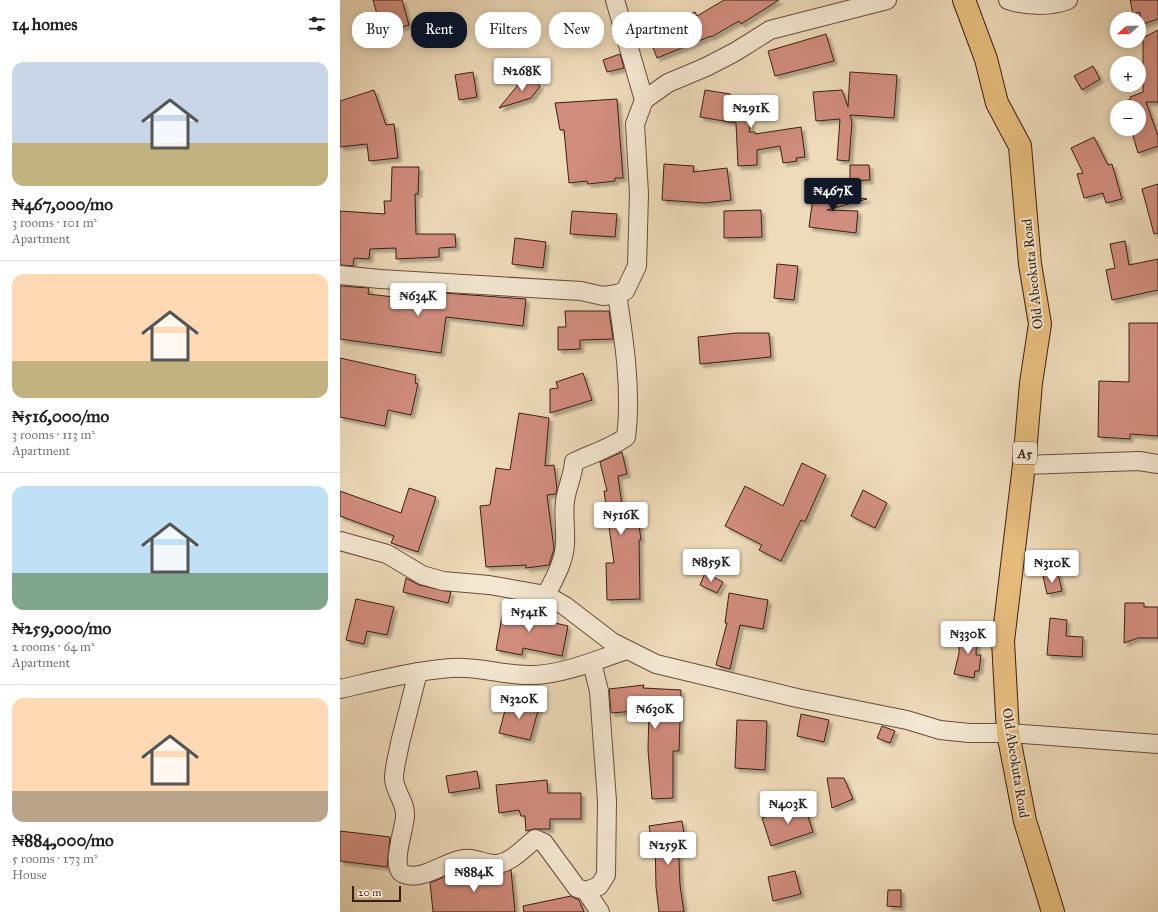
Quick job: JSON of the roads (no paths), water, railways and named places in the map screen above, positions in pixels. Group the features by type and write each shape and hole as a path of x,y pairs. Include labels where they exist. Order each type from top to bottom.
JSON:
{"highway":[{"name":"Old Abeokuta Road","path":"964,0 986,58 997,103 1020,146 1030,264 1040,324 1003,641 1008,732 1025,821 1053,912"}],"street":[{"path":"615,0 644,100"},
{"path":"340,275 380,279 581,291 603,296 617,294 625,290 637,266 639,194 634,124 644,100 668,83 706,67 735,52 770,30 887,0"},
{"path":"1008,0 1035,5 1060,3 1068,0"},
{"path":"546,595 561,565 565,544 565,500 568,485 573,474 574,462 602,448 617,443 626,437 628,425 626,370 623,334 617,294"},
{"path":"1024,465 1138,461 1158,464"},
{"path":"340,541 386,554 404,566 429,577 443,581 489,585 546,595 565,606 612,642 656,664 797,698 907,720 940,730 969,733 1008,732 1059,738 1109,739 1158,744"},
{"path":"340,688 418,672 472,667 528,675 544,674 592,662 626,650"},
{"path":"418,672 394,767 395,785 404,806 405,816 398,849 398,866 400,872 404,874 423,874 453,861 467,858 494,864 505,862 535,839 544,842 576,888 586,891 599,886 606,875 606,793 599,692 592,662"},
{"path":"586,891 600,912"}]}
